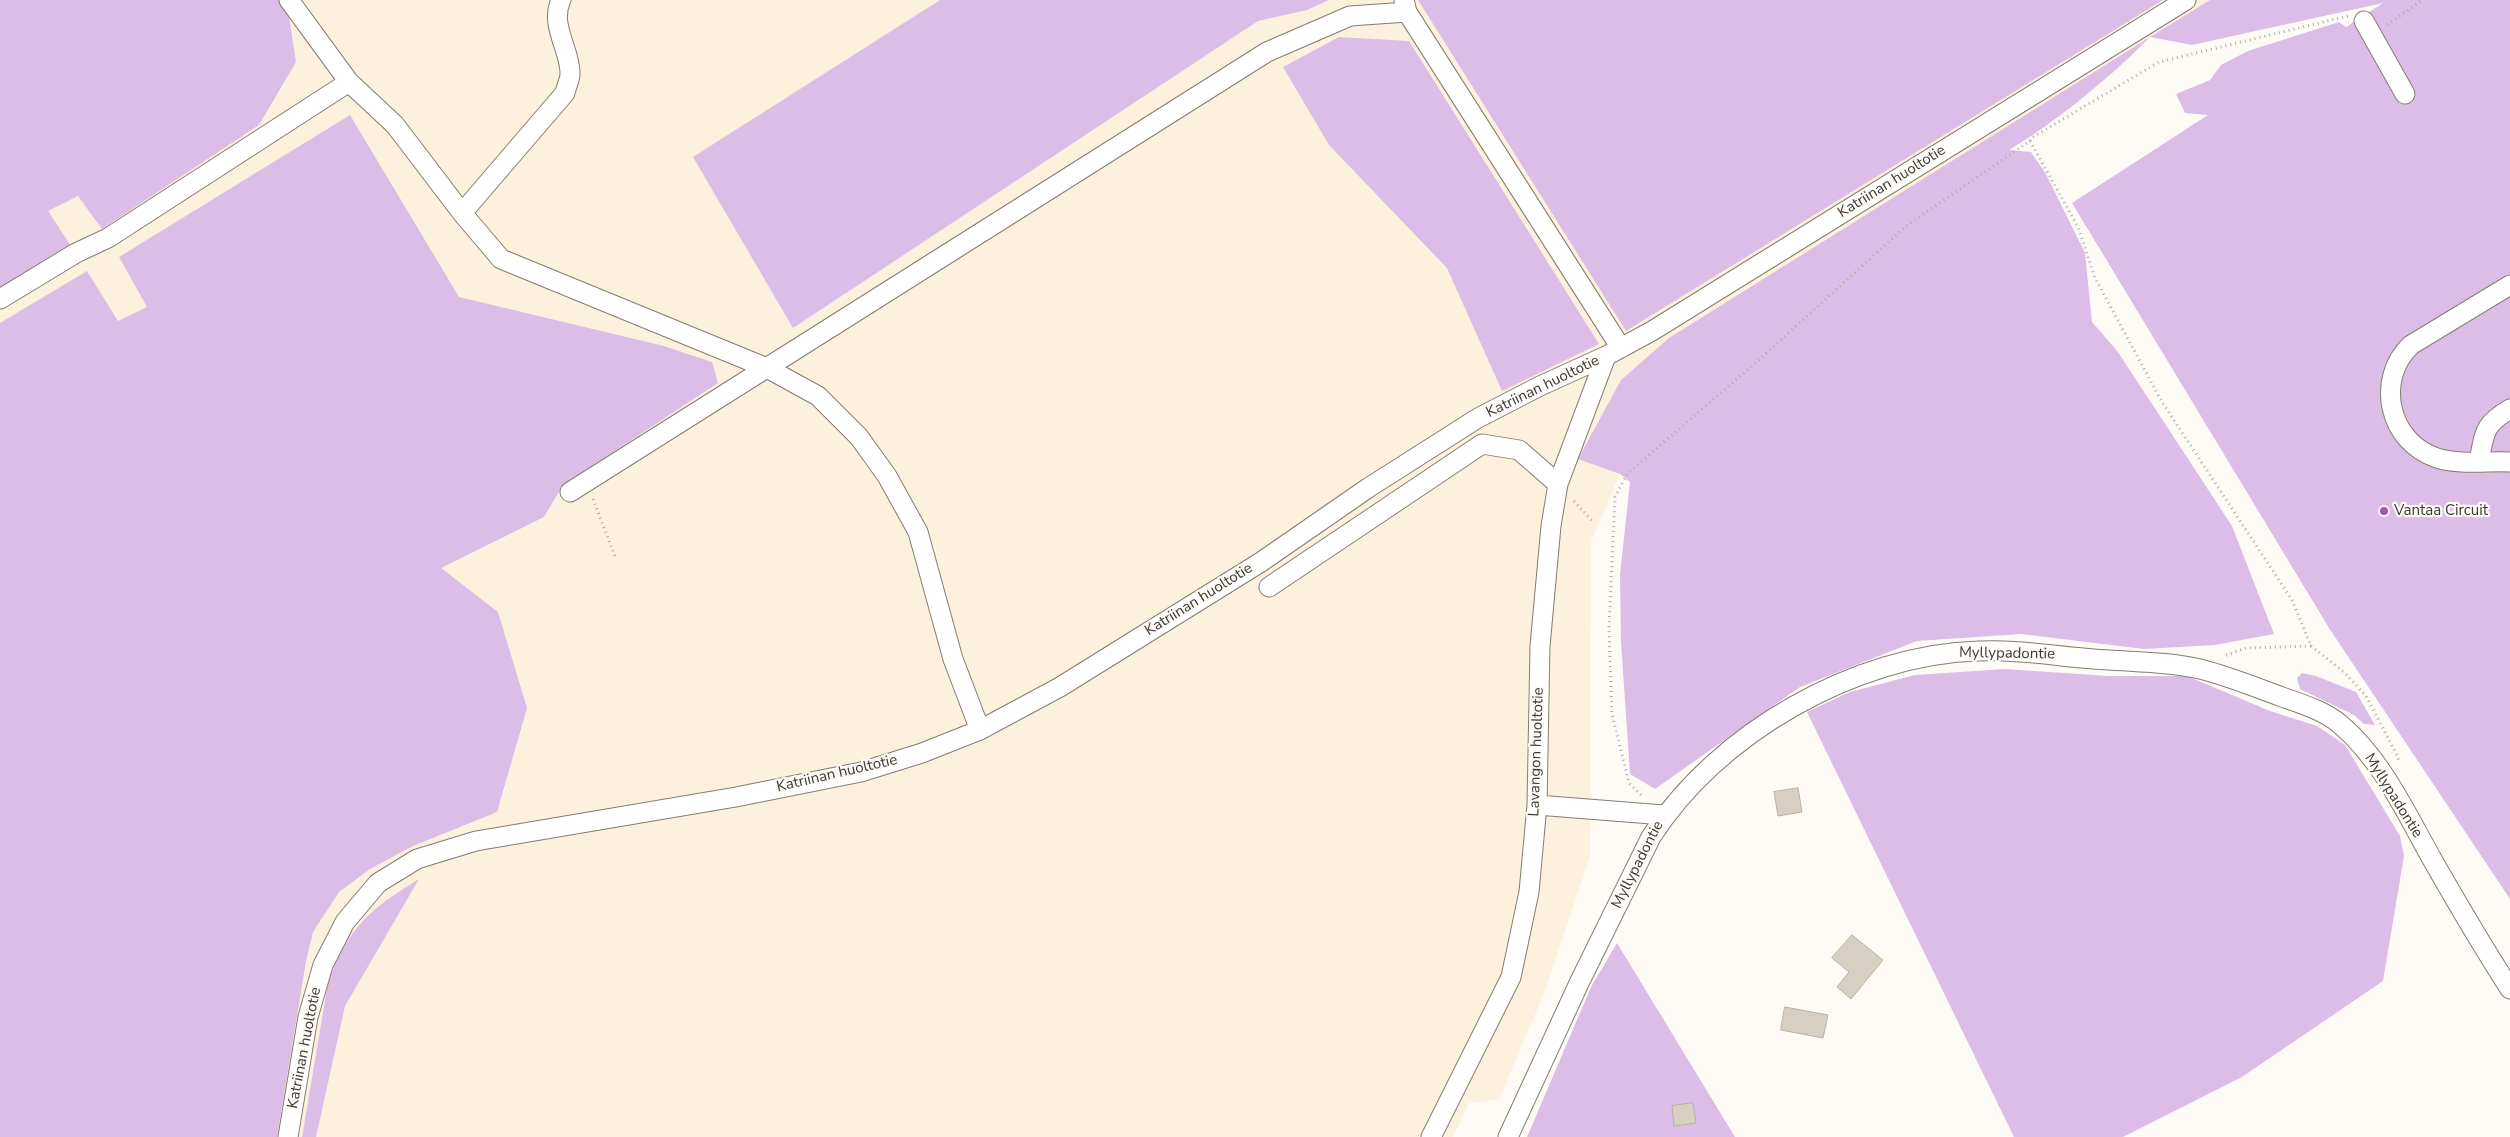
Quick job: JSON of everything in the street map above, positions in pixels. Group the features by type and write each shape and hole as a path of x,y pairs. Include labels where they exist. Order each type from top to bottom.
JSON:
{"street":[{"path":"289,0 349,82 395,125 462,213 501,259 768,368 818,396 859,437 887,476 918,532 953,659 980,730"},
{"path":"462,213 564,93 570,73 558,22 558,6 561,0"},
{"name":"Katriinan huoltotie","path":"288,1137 308,1017 323,965 345,922 378,883 416,859 476,841 736,797 861,772 922,753 980,730 1060,687 1261,562 1368,488 1478,418 1540,386 1613,352 2186,0"},
{"path":"570,492 1267,52 1350,16 1406,6 1613,352"},
{"path":"2368,28 2405,94"},
{"path":"0,299 76,254 108,238 349,82"},
{"path":"2510,285 2411,345 2400,356 2393,374 2391,392 2393,415 2406,438 2420,450 2436,458 2452,461 2510,462"},
{"name":"Lavangon huoltotie","path":"1431,1137 1511,977 1529,892 1537,804 1540,646 1551,526 1558,484 1613,352"},
{"path":"2480,461 2484,433 2492,420 2510,409"},
{"path":"1269,587 1482,444 1519,450 1558,484"},
{"name":"Myllypadontie","path":"1508,1137 1580,981 1650,837 1664,815 1711,767 1736,745 1764,725 1823,690 1887,666 1939,655 1978,651 2161,662 2200,669 2234,679 2305,705 2340,724 2377,766 2397,796 2470,926 2510,989"},
{"path":"1537,804 1664,815"}],"path":[{"path":"1628,783 1612,714 1609,628 1615,497 1627,474 1761,358 1906,226 2030,141 2032,137 2159,62 2321,21 2358,14 2368,28 2422,0"},
{"path":"2030,141 2078,227 2095,278 2162,402 2292,600 2311,646 2345,673 2366,696 2398,757 2399,766"},
{"path":"587,482 616,559"},
{"path":"1558,484 1594,523"},
{"path":"2222,656 2246,648 2311,646"}],"shaded area":[{"path":"0,0 2210,0 2150,37 2121,67 2032,136 2009,150 1620,474 1591,541 1590,857 1545,991 1499,1099 1469,1103 1453,1137 0,1137"},
{"path":"0,0 279,0 288,10 296,62 259,125 102,229 78,196 48,211 71,246 0,289"},
{"path":"940,0 1329,0 1307,10 1258,21 793,328 693,157"},
{"path":"1418,0 2163,0 1626,331"},
{"name":"Vantaa Circuit","path":"2210,0 2510,0 2510,899 2329,628 2072,203 2208,115 2185,113 2176,94 2210,80 2221,65 2248,51 2339,22 2346,27 2383,3 2192,45 2150,37"},
{"path":"1339,37 1409,41 1599,344 1502,391 1447,268 1329,145 1283,67"},
{"path":"2150,37 2083,98 2009,150 2031,152 2046,174 2085,253 2092,322 2118,352 2232,526 2274,634 2215,645 2144,649 2021,634 1917,641 1800,687 1655,789 1630,774 1621,642 1620,575 1630,482 1620,474 1578,459 1621,380 1669,338"},
{"path":"350,115 459,297 664,346 712,362 718,383 563,485 544,517 441,568 498,612 527,708 497,812 413,846 370,869 339,892 313,932 306,961 277,1137 0,1137 0,323 87,271 118,321 147,307 119,257"},
{"path":"2005,669 2108,676 2187,676 2270,711 2317,726 2345,745 2400,836 2404,856 2383,981 2242,1077 2123,1137 2014,1137 1807,712 1850,692 1915,675"},
{"path":"2302,673 2316,676 2356,692 2375,725 2364,724 2354,715 2300,689 2297,678"},
{"path":"419,879 345,1006 316,1137 302,1137 328,983 336,964 344,947 363,921 387,900"},
{"path":"1617,943 1735,1137 1527,1137 1591,987"}],"building":[{"path":"1798,788 1802,812 1778,816 1774,792"},
{"path":"1852,935 1883,960 1851,999 1837,987 1849,972 1832,958"},
{"path":"1785,1007 1828,1015 1823,1038 1781,1030"},
{"path":"1693,1103 1696,1123 1674,1126 1672,1106"}],"place":[{"name":"Vantaa Circuit","path":"2384,511"}]}
